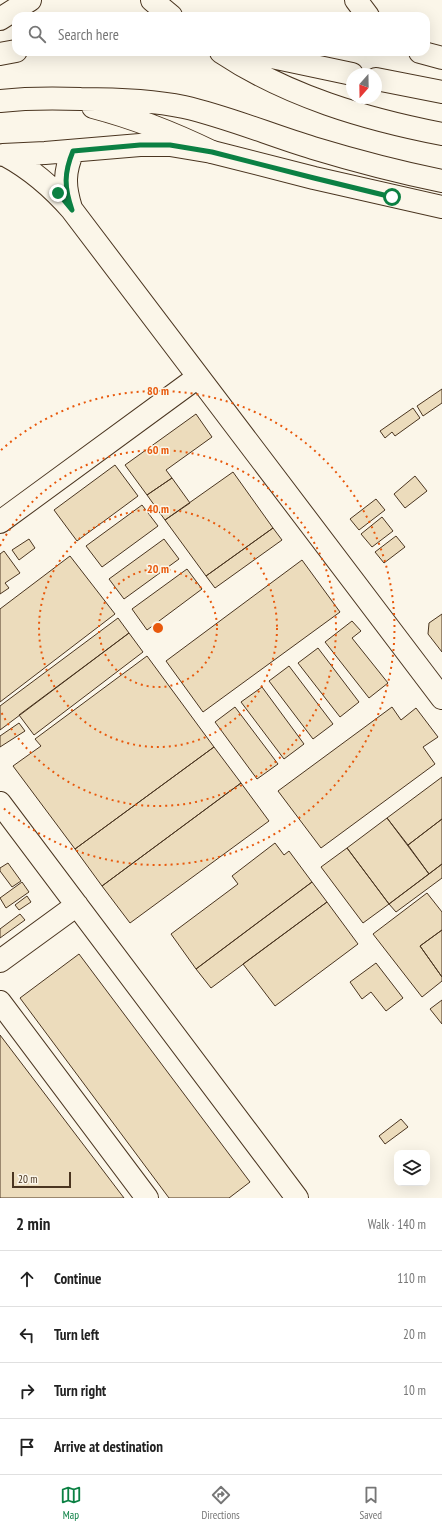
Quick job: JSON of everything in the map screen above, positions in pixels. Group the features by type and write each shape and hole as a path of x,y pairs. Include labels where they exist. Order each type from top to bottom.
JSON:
{"main road":[{"path":"0,19 30,0"},
{"path":"152,0 166,12"},
{"path":"356,0 365,12"},
{"path":"0,54 12,52"},
{"path":"430,55 442,58"},
{"path":"228,56 269,79 321,102 389,123 442,134"},
{"path":"267,56 346,73"},
{"path":"382,80 442,92"},
{"path":"0,101 59,98 141,101 182,107 222,117 312,148 363,163 442,181"},
{"path":"59,98 137,120 175,134 212,152"},
{"path":"2,155 140,145 162,145 212,152 314,178 442,207"},
{"path":"72,210 67,195 65,180 67,165 73,151"},
{"path":"2,155 24,165 42,178 58,193 72,210 442,698"},
{"path":"0,522 198,377"},
{"path":"0,803 77,905 288,1195"},
{"path":"0,962 77,905"},
{"path":"0,1002 147,1198"}],"building":[{"path":"442,389 442,403 423,416 417,406"},
{"path":"413,408 420,418 395,436 392,432 385,438 380,431"},
{"path":"196,414 212,437 166,470 172,478 147,495 125,465"},
{"path":"115,465 138,496 77,541 54,510"},
{"path":"233,472 273,528 206,576 165,520"},
{"path":"415,476 427,491 405,508 394,494"},
{"path":"172,478 190,503 165,520 147,495"},
{"path":"376,499 385,510 359,530 350,519"},
{"path":"142,505 158,526 102,567 86,546"},
{"path":"382,517 393,531 372,547 361,534"},
{"path":"273,528 282,540 215,588 206,576"},
{"path":"396,536 405,547 384,563 375,552"},
{"path":"29,539 35,548 19,560 12,550"},
{"path":"164,539 179,559 124,599 109,579"},
{"path":"4,551 20,573 5,583 9,588 0,594 0,554"},
{"path":"70,556 115,614 0,702 0,609"},
{"path":"302,560 340,612 203,712 166,661"},
{"path":"187,569 202,589 147,630 132,609"},
{"path":"442,614 442,652 428,634 429,623"},
{"path":"118,618 129,633 0,730 0,706"},
{"path":"352,621 361,631 352,638 388,683 369,698 325,642"},
{"path":"129,633 143,652 34,735 19,715"},
{"path":"318,648 359,702 340,717 298,663"},
{"path":"147,656 214,747 75,849 13,766 41,746 35,739"},
{"path":"289,666 333,724 313,739 269,681"},
{"path":"262,687 304,744 284,759 241,702"},
{"path":"235,707 278,764 257,779 215,722"},
{"path":"392,707 401,720 416,708 438,737 423,747 435,764 321,848 278,791"},
{"path":"19,723 25,731 0,747 0,736"},
{"path":"214,747 241,783 102,886 75,849"},
{"path":"442,777 442,819 408,845 387,818"},
{"path":"241,783 269,821 130,923 102,886"},
{"path":"387,818 429,874 389,904 347,848"},
{"path":"442,819 442,864 429,874 408,845"},
{"path":"275,843 284,855 289,851 312,882 196,969 171,934 238,884 232,876"},
{"path":"347,848 389,904 363,923 321,867"},
{"path":"8,863 21,881 12,887 0,871 0,868"},
{"path":"442,864 442,878 396,912 389,904"},
{"path":"22,882 29,892 6,908 0,898"},
{"path":"312,882 327,902 211,988 196,969"},
{"path":"427,893 442,912 442,930 420,946 442,977 442,981 422,997 373,934"},
{"path":"27,896 31,902 19,910 15,905"},
{"path":"327,902 358,944 275,1006 243,964"},
{"path":"20,914 25,920 0,938 0,929"},
{"path":"442,930 442,977 420,946"},
{"path":"79,954 250,1182 229,1198 169,1198 20,998"},
{"path":"376,963 403,998 386,1011 371,992 362,999 350,982"},
{"path":"442,1000 442,1024 430,1009"},
{"path":"0,1035 124,1198 0,1198"},
{"path":"401,1119 408,1127 385,1144 379,1136"}],"route":[{"path":"58,193 72,210 67,195 65,180 67,165 73,151 140,145 170,145 212,152 392,197"}]}
